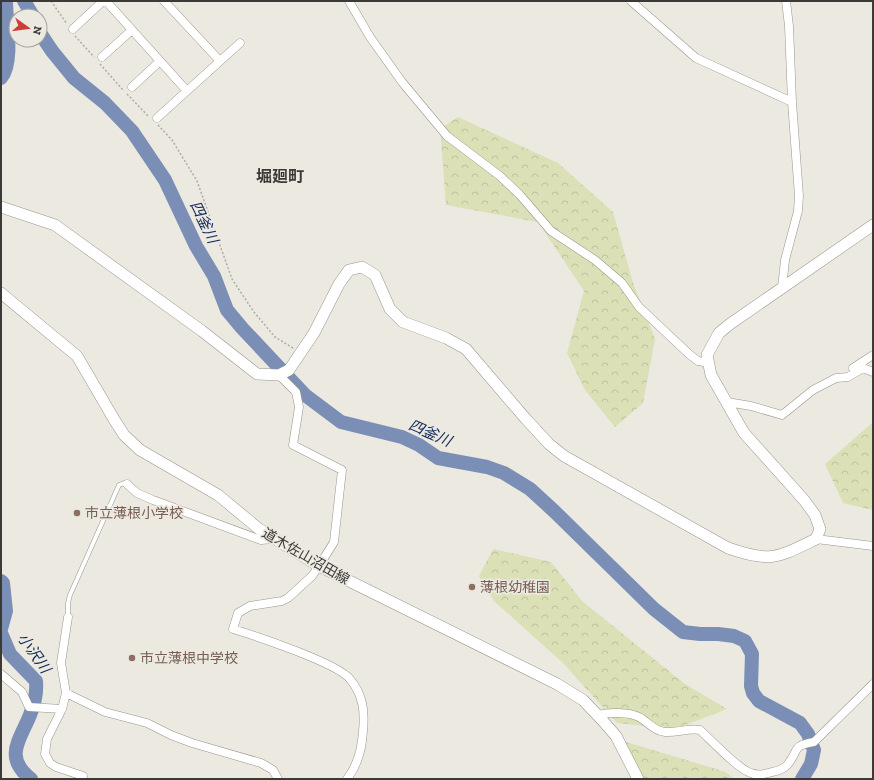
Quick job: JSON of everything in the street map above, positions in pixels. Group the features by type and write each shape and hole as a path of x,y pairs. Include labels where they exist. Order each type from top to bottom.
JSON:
{"street":[{"path":"71,29 104,1 187,91"},
{"path":"164,1 220,61"},
{"path":"349,1 370,37 402,82 447,136 500,176 520,195 551,231 595,260 622,283 640,307 689,354 698,361 709,363"},
{"path":"631,1 696,58 792,102"},
{"path":"782,288 785,260 798,211 799,196 792,102 789,26 786,1"},
{"path":"102,57 132,30"},
{"path":"155,120 240,43"},
{"path":"132,87 160,61"},
{"path":"1,208 55,225 202,331 257,374 279,375 289,370 301,353 348,270 362,266 375,275 390,309 403,322 446,338 466,349 525,418 549,444 564,456 728,548 751,556 772,558 780,556 816,539 873,546"},
{"path":"816,539 820,529 815,515 804,500 744,433 711,375 707,355 719,333 873,225"},
{"name":"道木佐山沼田線","path":"1,293 77,356 115,421 124,434 140,450 218,495 273,539 319,566 557,684 584,700 616,736 638,779"},
{"path":"727,402 751,406 782,415 813,390 839,377 873,355"},
{"path":"839,377 848,377 863,368 873,372"},
{"path":"279,375 296,392 300,407 293,445 342,470 334,542 312,576 288,598 282,601 250,606 238,613 233,630 279,645 340,671 350,679 362,701 364,719 360,750 354,770 347,779"},
{"path":"127,484 138,493 238,532 260,540 273,539"},
{"path":"68,617 61,663 66,693 62,709 44,748 46,758 50,763 61,769 83,776"},
{"path":"1,674 22,692 29,707 62,709"},
{"path":"598,715 604,713 637,716 654,728 665,732 700,730 747,771 754,774 762,774 778,771 784,768 790,761 796,748 803,744 814,742 873,684"},
{"path":"66,693 105,712 146,723 192,743 261,763 273,770 278,779"}],"lane":[{"path":"68,617 68,603 70,595 98,529 119,485 124,483 127,484"}],"path":[{"path":"51,1 71,29 172,140 197,181 212,226 236,286 274,337 301,353"}],"green space":[{"path":"458,117 558,163 613,212 633,283 655,339 643,403 615,427 585,390 567,353 584,291 538,222 446,205 440,129"},
{"path":"873,422 873,510 843,503 825,464"},
{"path":"493,549 551,562 582,601 685,684 727,709 675,729 617,723 564,664 494,601 479,576"},
{"path":"616,739 726,772 734,779 637,779"}],"waterway":[{"name":"小沢川","path":"1,78 5,71 8,52 6,1"},
{"name":"四釜川","path":"24,1 28,8"},
{"name":"四釜川","path":"48,45 74,78 105,103 132,131 165,180 196,246 214,276 227,310 305,395 341,422 402,437 419,445 438,458 487,467 504,473 530,489 654,609 683,632 734,636 745,641 752,654 751,686 753,693 759,701 800,723 808,734 814,750 811,764 802,779"},
{"name":"小沢川","path":"1,581 3,583 6,611 1,629"},
{"name":"小沢川","path":"1,633 10,654 36,681 34,702 16,748 18,763 31,779"}],"place":[{"name":"市立薄根小学校","path":"77,513"},
{"name":"薄根幼稚園","path":"472,587"},
{"name":"市立薄根中学校","path":"132,658"}],"district":[{"name":"堀廻町","path":"280,176"}]}
